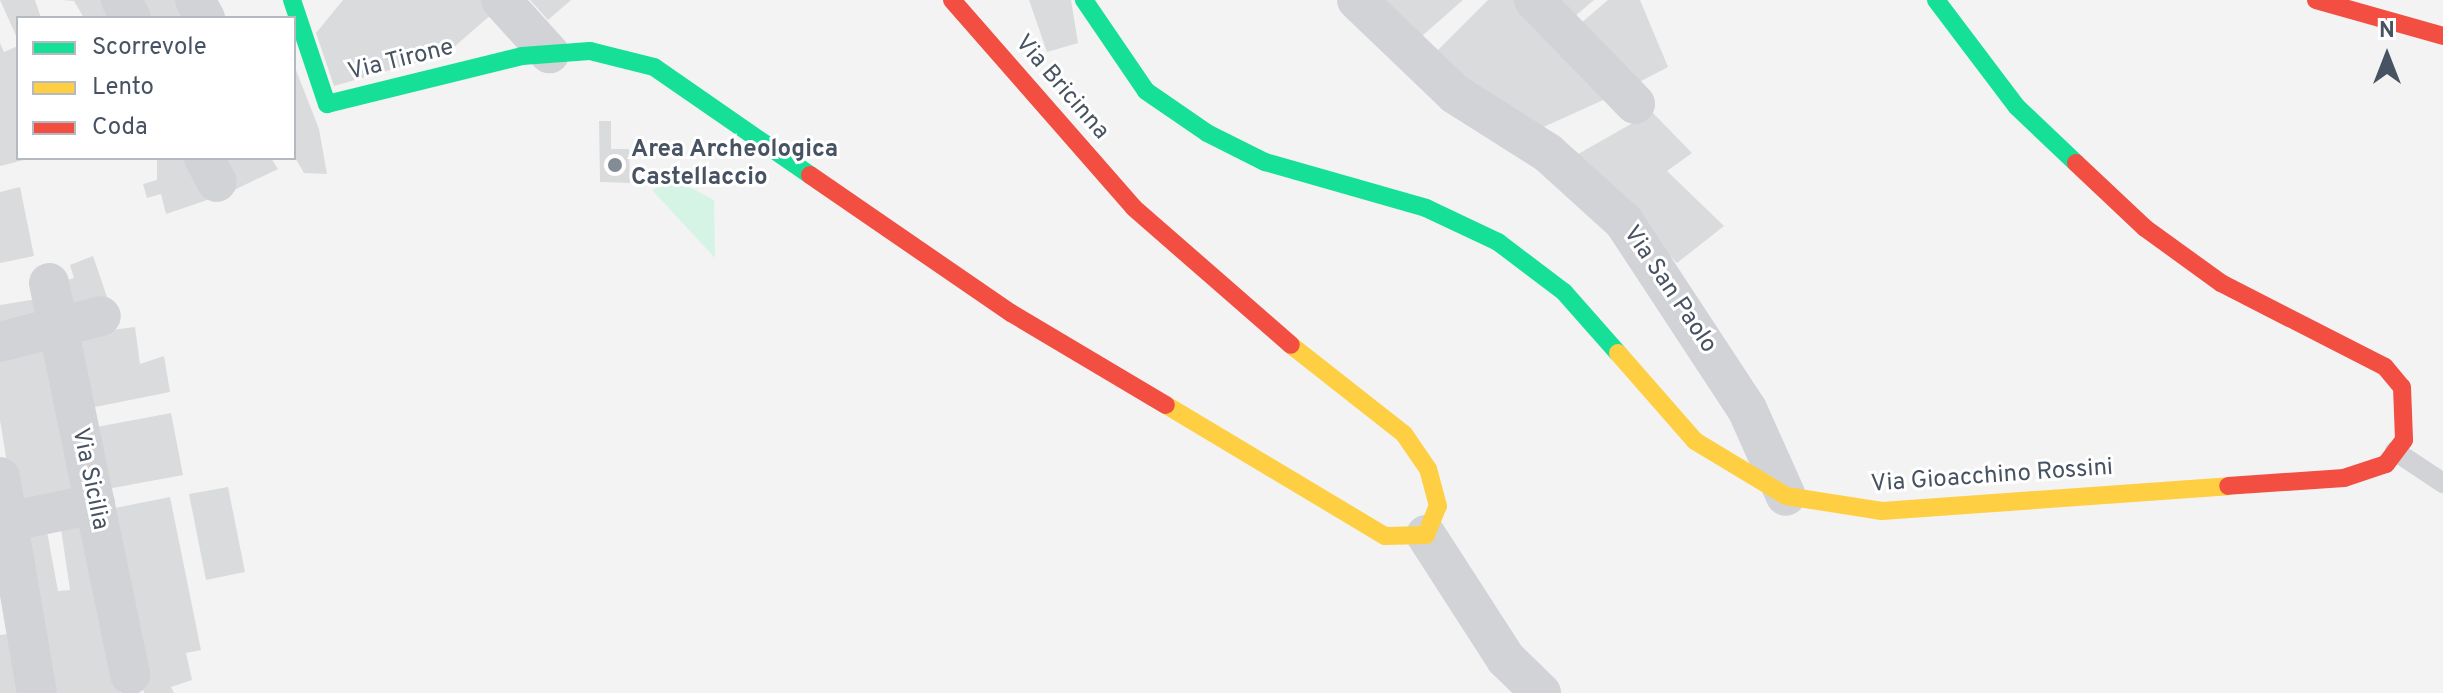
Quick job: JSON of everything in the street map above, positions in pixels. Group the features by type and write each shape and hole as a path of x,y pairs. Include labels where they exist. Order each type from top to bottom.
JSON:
{"street":[{"path":"501,0 549,53 590,51 654,67 1011,313 1385,536 1426,535 1506,659 1541,693"},
{"name":"Via Bricinna","path":"952,0 1134,208 1215,286 1404,434 1428,469 1438,506 1426,535"},
{"name":"Via Gioacchino Rossini","path":"1084,0 1097,29 1146,91 1207,133 1265,162 1426,208 1498,242 1564,292 1695,441 1786,496 1882,511 2344,478 2373,473 2395,451"},
{"name":"Via San Paolo","path":"1357,0 1455,94 1548,153 1624,222 1747,409 1786,496"},
{"path":"1534,0 1635,104"},
{"path":"1936,0 2017,107 2145,228 2221,283 2385,367 2402,387 2407,409 2395,451"},
{"path":"2316,0 2443,36"},
{"name":"Via Tirone","path":"302,3 327,104 549,53"},
{"name":"Via Sicilia","path":"49,283 130,675"},
{"path":"0,342 101,316"},
{"path":"0,477 7,522 10,600 37,693"},
{"path":"7,522 95,504"}],"lane":[{"path":"2395,451 2443,483"}],"green space":[{"path":"676,180 714,200 715,258 652,190"}],"building":[{"path":"0,0 35,0 40,16 16,16 16,36"},
{"path":"62,0 110,0 118,16 83,16 74,1"},
{"path":"133,0 184,0 194,16 142,16"},
{"path":"343,0 481,0 493,13 446,54 334,86 316,33"},
{"path":"530,0 571,0 548,20"},
{"path":"1029,0 1071,0 1078,43 1047,52"},
{"path":"1369,0 1463,0 1413,44"},
{"path":"1488,0 1519,0 1612,96 1537,130 1430,58"},
{"path":"1547,0 1594,0 1568,22"},
{"path":"1608,0 1640,0 1668,67 1628,88 1574,29"},
{"path":"0,43 4,52 16,47 16,160 24,160 0,166"},
{"path":"296,70 319,129 327,174 304,173 296,159"},
{"path":"1652,112 1692,153 1667,171 1724,226 1677,263 1573,157"},
{"name":"Area Archeologica Castellaccio","path":"599,121 611,121 611,149 629,149 630,183 600,182"},
{"path":"157,160 193,160 213,198 166,214 161,194 147,198 143,184 157,180"},
{"path":"213,160 272,160 278,169 230,192"},
{"path":"20,187 34,256 0,263 0,192"},
{"path":"93,256 107,297 65,312 57,283 74,278 70,265"},
{"path":"43,298 48,322 0,333 0,305"},
{"path":"135,327 140,364 164,356 170,392 85,409 71,335"},
{"path":"52,339 85,494 15,512 0,420 0,353"},
{"path":"171,413 183,475 102,490 91,428"},
{"path":"228,487 245,572 206,580 189,494"},
{"path":"170,497 201,650 186,653 192,680 171,687 174,693 144,693 105,510"},
{"path":"85,518 120,693 45,693 17,530 46,526 58,591 70,590 60,522"},
{"path":"15,633 25,693 0,693 0,635"}],"traffic: fast":[{"path":"292,0 327,104 522,56 590,51 654,67 810,175"},
{"path":"1084,0 1146,91 1207,133 1265,162 1426,208 1498,242 1564,292 1618,353"},
{"path":"1936,0 2017,107 2076,163"}],"traffic: slow":[{"path":"1166,405 1385,536 1426,535 1438,506 1428,469 1404,434 1291,345"},
{"path":"1618,353 1695,441 1786,496 1882,511 2228,486"}],"traffic: jam":[{"path":"952,0 1134,208 1291,345"},
{"path":"2316,0 2443,36"},
{"path":"2076,163 2145,228 2221,283 2385,367 2402,387 2404,440 2386,464 2344,478 2228,486"},
{"path":"810,175 1011,313 1166,405"}],"place":[{"name":"Area Archeologica Castellaccio","path":"615,165"}]}
